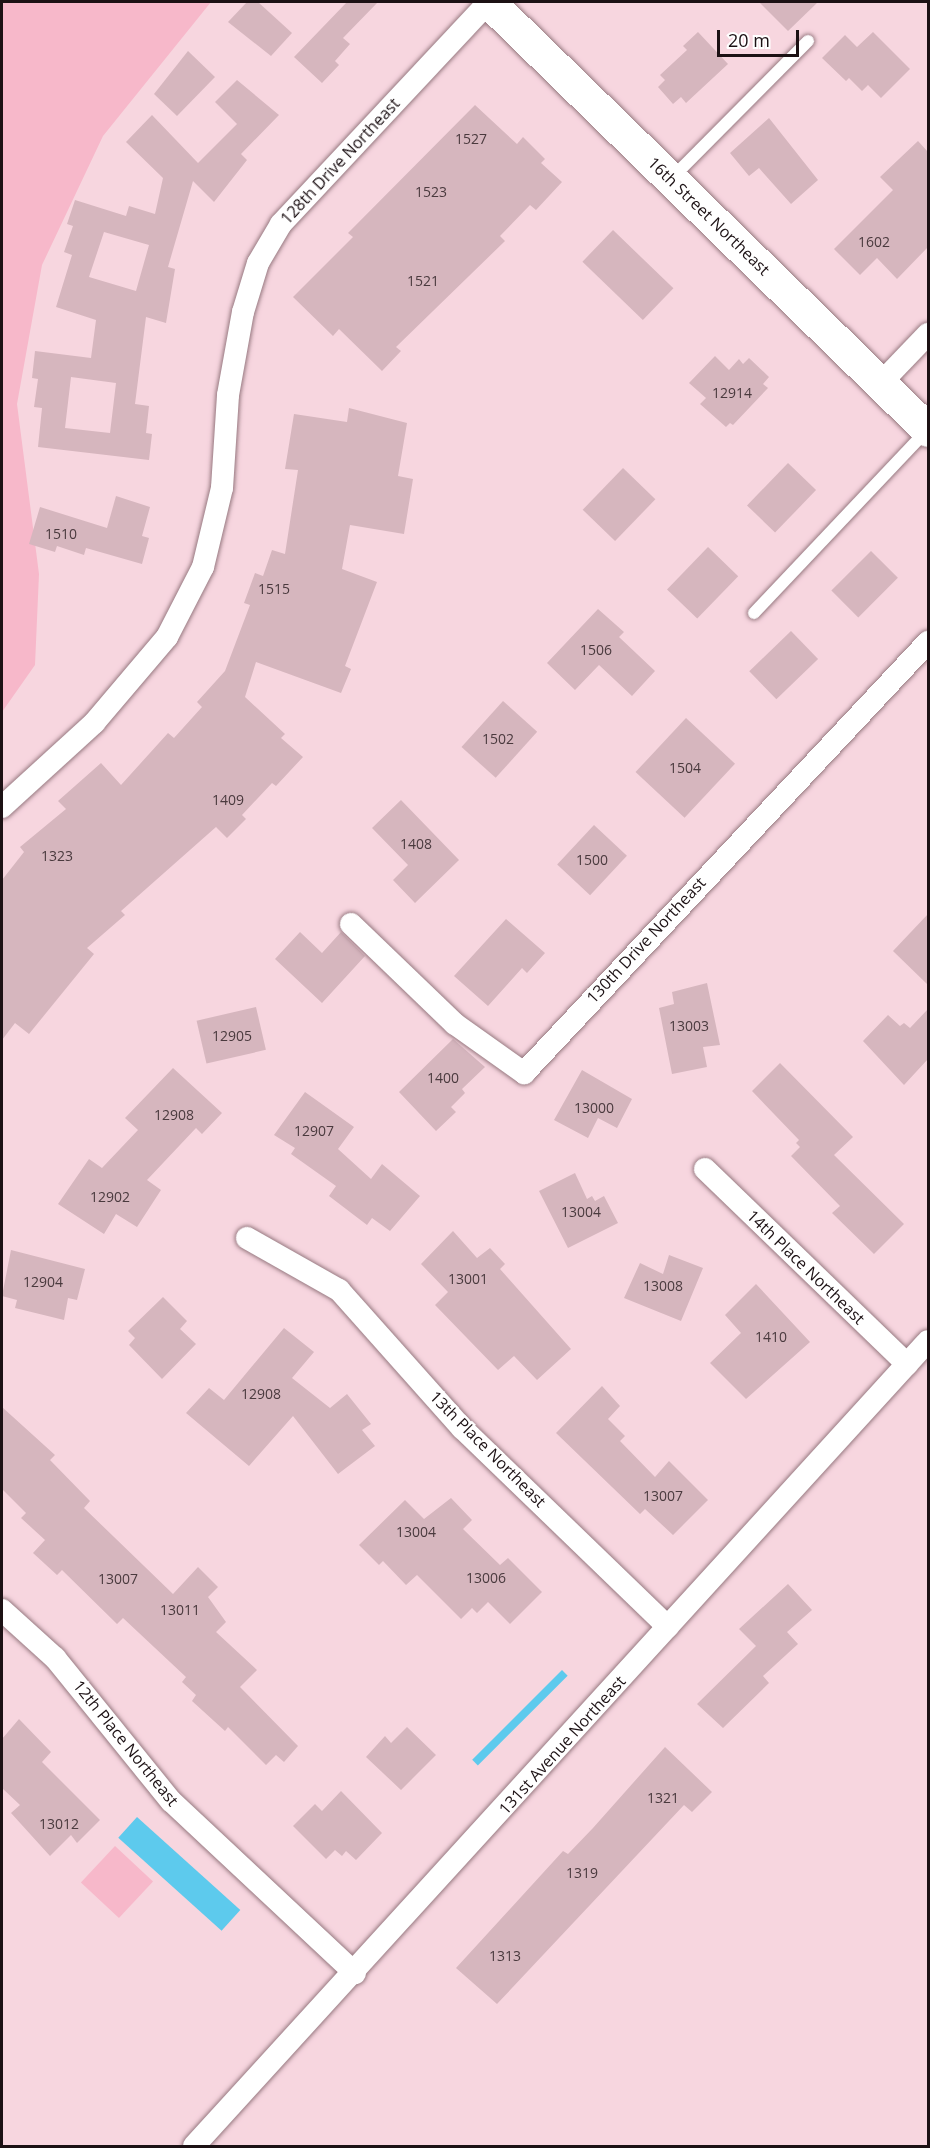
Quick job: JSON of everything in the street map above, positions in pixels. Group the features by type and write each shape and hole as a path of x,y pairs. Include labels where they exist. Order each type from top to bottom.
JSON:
{"street":[{"name":"16th Street Northeast","path":"489,2 928,430"},
{"name":"128th Drive Northeast","path":"2,807 94,723 167,637 203,567 222,489 228,395 243,312 258,263 281,224 489,2"},
{"path":"881,383 928,334"},
{"name":"130th Drive Northeast","path":"351,924 454,1024 524,1073 928,642"},
{"name":"14th Place Northeast","path":"705,1169 907,1364"},
{"name":"13th Place Northeast","path":"247,1238 339,1290 462,1428 668,1627"},
{"name":"131st Avenue Northeast","path":"194,2146 355,1973 928,1341"},
{"name":"12th Place Northeast","path":"2,1611 55,1658 171,1801 355,1973"}],"lane":[{"path":"671,179 808,41"},
{"path":"754,613 928,430"}],"shaded area":[{"path":"2,2 211,2 103,136 42,265 17,404 39,574 35,665 2,712"},
{"path":"115,1846 153,1881 119,1918 81,1883"}],"water":[{"path":"562,1670 568,1676 478,1765 472,1760"},
{"path":"137,1817 240,1910 222,1931 118,1838"}],"building":[{"path":"247,2 258,2 292,33 271,56 228,22"},
{"path":"347,2 378,2 343,38 350,44 335,61 339,65 322,83 294,57"},
{"path":"759,2 818,2 788,31"},
{"path":"698,32 728,64 686,103 681,97 673,104 658,87 665,80 660,75 687,50 683,46"},
{"path":"873,32 910,69 881,98 868,85 862,91 849,78 846,81 822,58 845,35 857,47"},
{"path":"188,51 215,77 177,116 154,94"},
{"path":"237,80 279,115 241,154 247,160 214,202 193,181 168,267 175,269 166,323 146,317 135,404 149,406 146,433 152,434 149,460 38,447 42,408 34,407 38,379 32,378 35,351 91,358 96,320 56,307 72,255 64,252 73,226 67,224 75,200 126,216 129,206 155,214 163,178 126,142 152,115 198,163 237,124 215,102","holes":["104,232 149,245 136,291 89,277","71,377 116,383 110,433 65,428"]},
{"path":"475,105 517,144 523,137 545,159 541,163 562,182 536,210 530,205 500,236 505,241 396,347 401,351 382,371 339,329 333,336 293,297 353,237 348,233"},
{"path":"769,118 818,180 791,204 759,168 749,176 730,153"},
{"path":"918,141 928,152 928,247 897,279 877,258 860,275 834,249 893,190 880,177"},
{"path":"613,230 673,288 643,320 582,262"},
{"path":"715,356 729,370 739,359 743,364 749,358 769,377 763,384 768,388 733,425 730,423 726,427 700,404 706,398 689,383"},
{"path":"349,408 407,423 398,476 413,479 404,534 350,525 342,569 377,582 345,666 351,669 341,693 256,662 245,697 285,734 281,738 303,757 276,786 272,783 242,815 246,819 227,838 216,827 121,911 125,915 87,948 94,954 29,1034 15,1023 2,1040 2,880 24,852 20,847 66,809 58,801 101,763 121,785 168,733 174,738 202,707 197,702 225,671 250,605 244,603 255,573 263,576 272,550 285,554 298,470 285,469 294,414 347,422"},
{"path":"788,463 816,490 775,533 747,505"},
{"path":"623,468 655,499 615,541 583,510"},
{"path":"116,496 150,507 142,536 149,538 142,564 86,548 84,555 57,546 55,552 29,544 40,507 107,528"},
{"path":"708,547 738,576 697,619 667,589"},
{"path":"871,551 898,578 858,617 831,591"},
{"path":"598,609 624,632 619,637 655,671 632,696 599,665 575,690 547,663"},
{"path":"791,631 818,659 776,699 749,671"},
{"path":"503,701 537,732 496,778 462,747"},
{"path":"686,718 735,764 685,818 636,772"},
{"path":"401,800 459,860 415,903 393,880 408,865 372,828"},
{"path":"594,825 627,856 590,895 557,864"},
{"path":"928,914 928,985 893,951"},
{"path":"506,919 545,953 527,973 522,968 488,1006 454,976"},
{"path":"300,932 322,953 341,932 365,956 322,1003 275,959"},
{"path":"707,983 720,1045 703,1047 707,1067 672,1074 659,1008 674,1004 672,992"},
{"path":"256,1007 266,1050 206,1064 197,1021"},
{"path":"928,1009 928,1059 904,1085 863,1041 888,1015 900,1026 904,1023 910,1028"},
{"path":"453,1039 485,1067 462,1089 465,1093 451,1107 456,1112 436,1131 399,1092"},
{"path":"780,1063 853,1137 834,1155 904,1224 874,1254 832,1213 840,1206 791,1156 800,1147 796,1143 799,1140 752,1091"},
{"path":"173,1068 222,1113 202,1134 196,1128 147,1180 161,1190 137,1227 116,1214 104,1234 58,1204 89,1159 102,1168 138,1130 125,1118"},
{"path":"582,1070 632,1099 617,1128 598,1118 588,1138 554,1120"},
{"path":"305,1092 354,1127 338,1149 371,1179 382,1164 420,1196 390,1231 372,1218 367,1225 329,1196 336,1186 291,1154 295,1148 274,1135"},
{"path":"575,1173 587,1199 592,1196 595,1201 604,1196 618,1223 568,1248 539,1191"},
{"path":"453,1231 477,1258 490,1248 505,1264 500,1269 571,1349 537,1380 514,1356 498,1370 435,1305 448,1292 421,1264"},
{"path":"11,1250 85,1269 77,1300 68,1298 64,1320 15,1308 17,1300 2,1296"},
{"path":"669,1255 703,1268 681,1321 624,1298 640,1263 663,1274"},
{"path":"756,1284 810,1342 746,1399 710,1363 741,1333 725,1315"},
{"path":"163,1297 187,1321 180,1329 196,1344 162,1379 129,1345 135,1338 128,1331"},
{"path":"284,1328 314,1352 292,1378 330,1408 347,1394 371,1424 362,1430 375,1446 338,1474 293,1416 249,1466 186,1413 209,1388 224,1400"},
{"path":"602,1386 620,1406 608,1419 625,1436 620,1441 655,1477 669,1461 708,1500 673,1535 645,1509 640,1514 556,1433"},
{"path":"2,1407 55,1455 50,1460 90,1501 84,1508 173,1594 198,1567 218,1587 208,1597 226,1622 216,1632 257,1670 240,1687 298,1746 284,1762 276,1755 266,1765 228,1727 225,1731 192,1701 196,1695 182,1682 186,1677 123,1618 117,1624 62,1570 57,1575 33,1553 45,1540 21,1518 26,1513 2,1489"},
{"path":"451,1498 472,1520 463,1529 500,1565 508,1558 542,1592 510,1624 488,1602 477,1613 472,1608 461,1619 417,1575 406,1585 383,1561 379,1565 359,1545 405,1500 424,1519"},
{"path":"788,1584 812,1610 787,1632 798,1644 763,1676 769,1683 723,1728 697,1704 756,1646 739,1629"},
{"path":"19,1719 51,1752 42,1762 100,1820 77,1843 71,1835 50,1856 11,1813 20,1805 2,1788 2,1739"},
{"path":"407,1727 436,1755 401,1790 366,1757 385,1736 391,1743"},
{"path":"665,1747 712,1792 692,1812 684,1805 497,2004 456,1968 563,1851 568,1854 593,1828"},
{"path":"341,1791 382,1833 356,1860 346,1851 342,1856 335,1850 326,1859 293,1826 315,1804 322,1811"}]}
